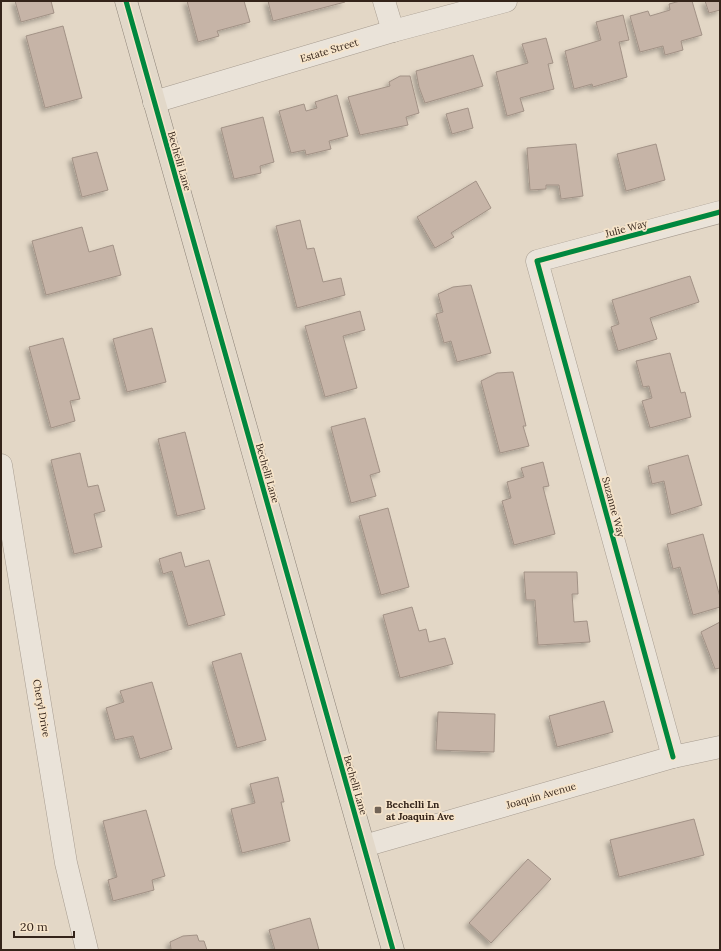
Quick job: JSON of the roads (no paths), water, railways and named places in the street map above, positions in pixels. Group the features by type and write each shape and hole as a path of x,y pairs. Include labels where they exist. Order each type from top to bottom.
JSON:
{"main road":[{"name":"Bechelli Lane","path":"126,1 393,950"}],"street":[{"path":"384,1 393,31"},
{"name":"Estate Street","path":"154,102 393,31 506,1"},
{"name":"Julie Way","path":"537,261 720,212"},
{"name":"Suzanne Way","path":"537,261 673,757"},
{"name":"Cheryl Drive","path":"1,465 66,863 87,950"},
{"name":"Joaquin Avenue","path":"364,846 673,757 720,747"}],"place":[{"name":"Bechelli Ln at Joaquin Ave","path":"378,810"}]}
